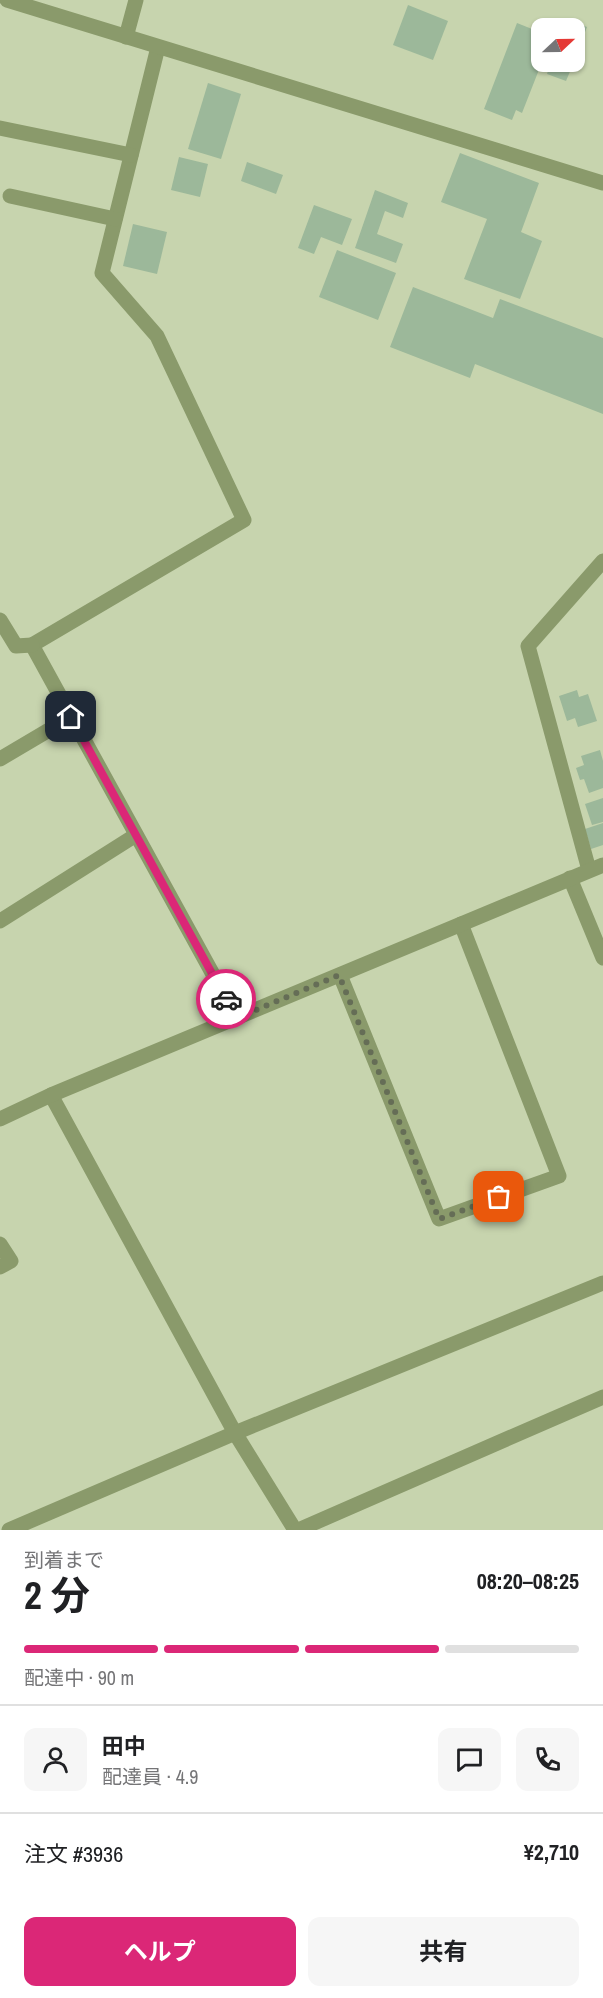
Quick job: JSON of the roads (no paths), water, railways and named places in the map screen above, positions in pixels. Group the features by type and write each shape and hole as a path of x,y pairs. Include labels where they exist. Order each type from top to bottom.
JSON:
{"street":[{"path":"8,0 603,183"},
{"path":"126,37 136,0"},
{"path":"0,620 16,646 32,645 244,520 157,336 102,273 158,47"},
{"path":"0,128 131,155"},
{"path":"10,196 115,219"},
{"path":"0,1119 51,1095 596,868 528,646 603,561"},
{"path":"32,645 237,1018"},
{"path":"0,759 71,717"},
{"path":"0,921 136,835"},
{"path":"570,879 603,958"},
{"path":"339,975 439,1219 559,1176 461,924"},
{"path":"51,1095 235,1432 297,1530 603,1397"},
{"path":"0,1244 11,1261 0,1267"},
{"path":"9,1530 235,1432 603,1283"}]}
